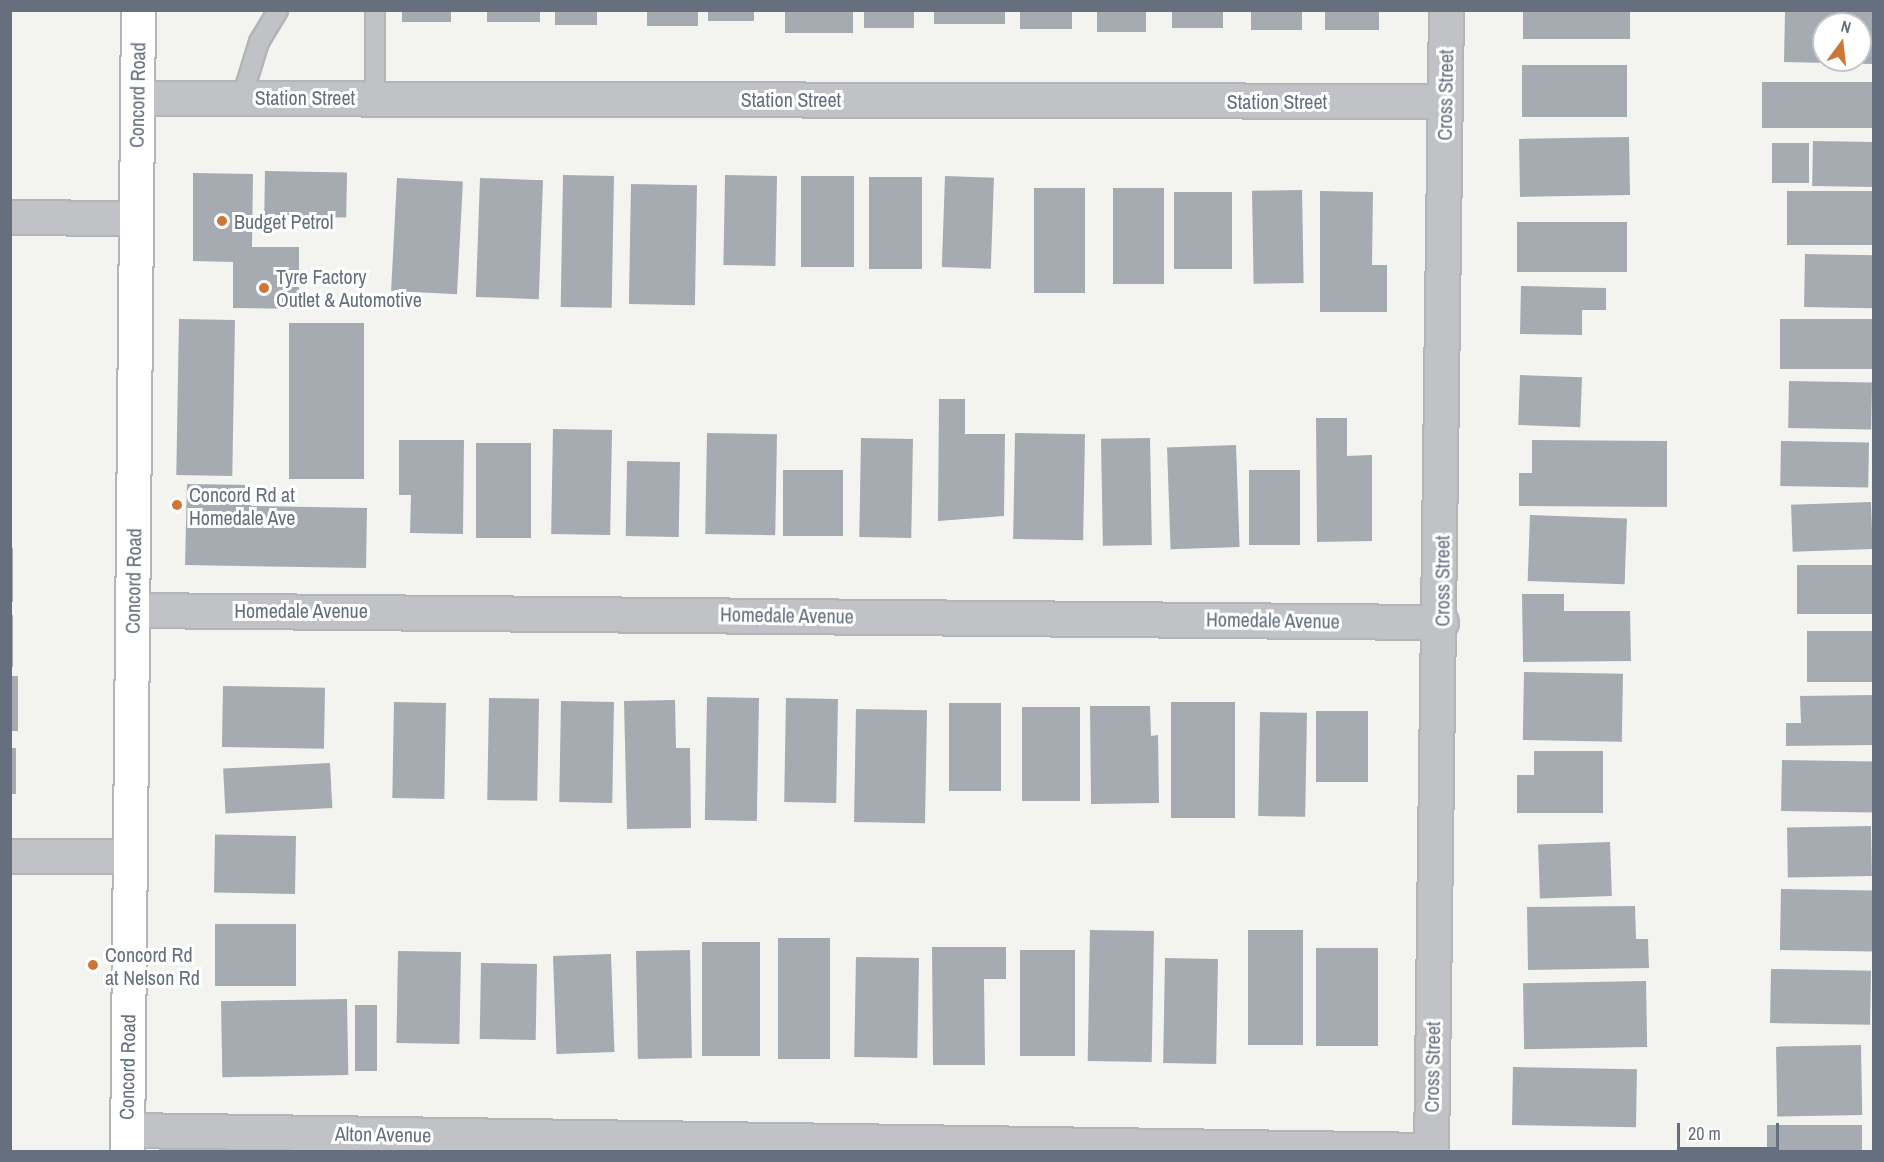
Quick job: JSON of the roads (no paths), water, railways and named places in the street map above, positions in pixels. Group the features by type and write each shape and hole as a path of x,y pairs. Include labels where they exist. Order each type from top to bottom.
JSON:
{"main road":[{"name":"Concord Road","path":"127,1141 138,10"}],"street":[{"name":"Cross Street","path":"1431,1151 1441,622 1446,10"},
{"name":"Station Street","path":"137,98 1445,101"},
{"path":"10,217 136,218"},
{"name":"Homedale Avenue","path":"132,610 1441,622"},
{"path":"10,856 130,856"},
{"name":"Alton Avenue","path":"127,1141 1431,1151"}],"lane":[{"path":"242,97 259,42 278,10"},
{"path":"375,10 375,98"}],"place":[{"name":"Budget Petrol","path":"222,221"},
{"name":"Tyre Factory Outlet & Automotive","path":"264,288"},
{"name":"Concord Rd at Homedale Ave","path":"177,505"},
{"name":"Concord Rd at Nelson Rd","path":"93,965"}]}
